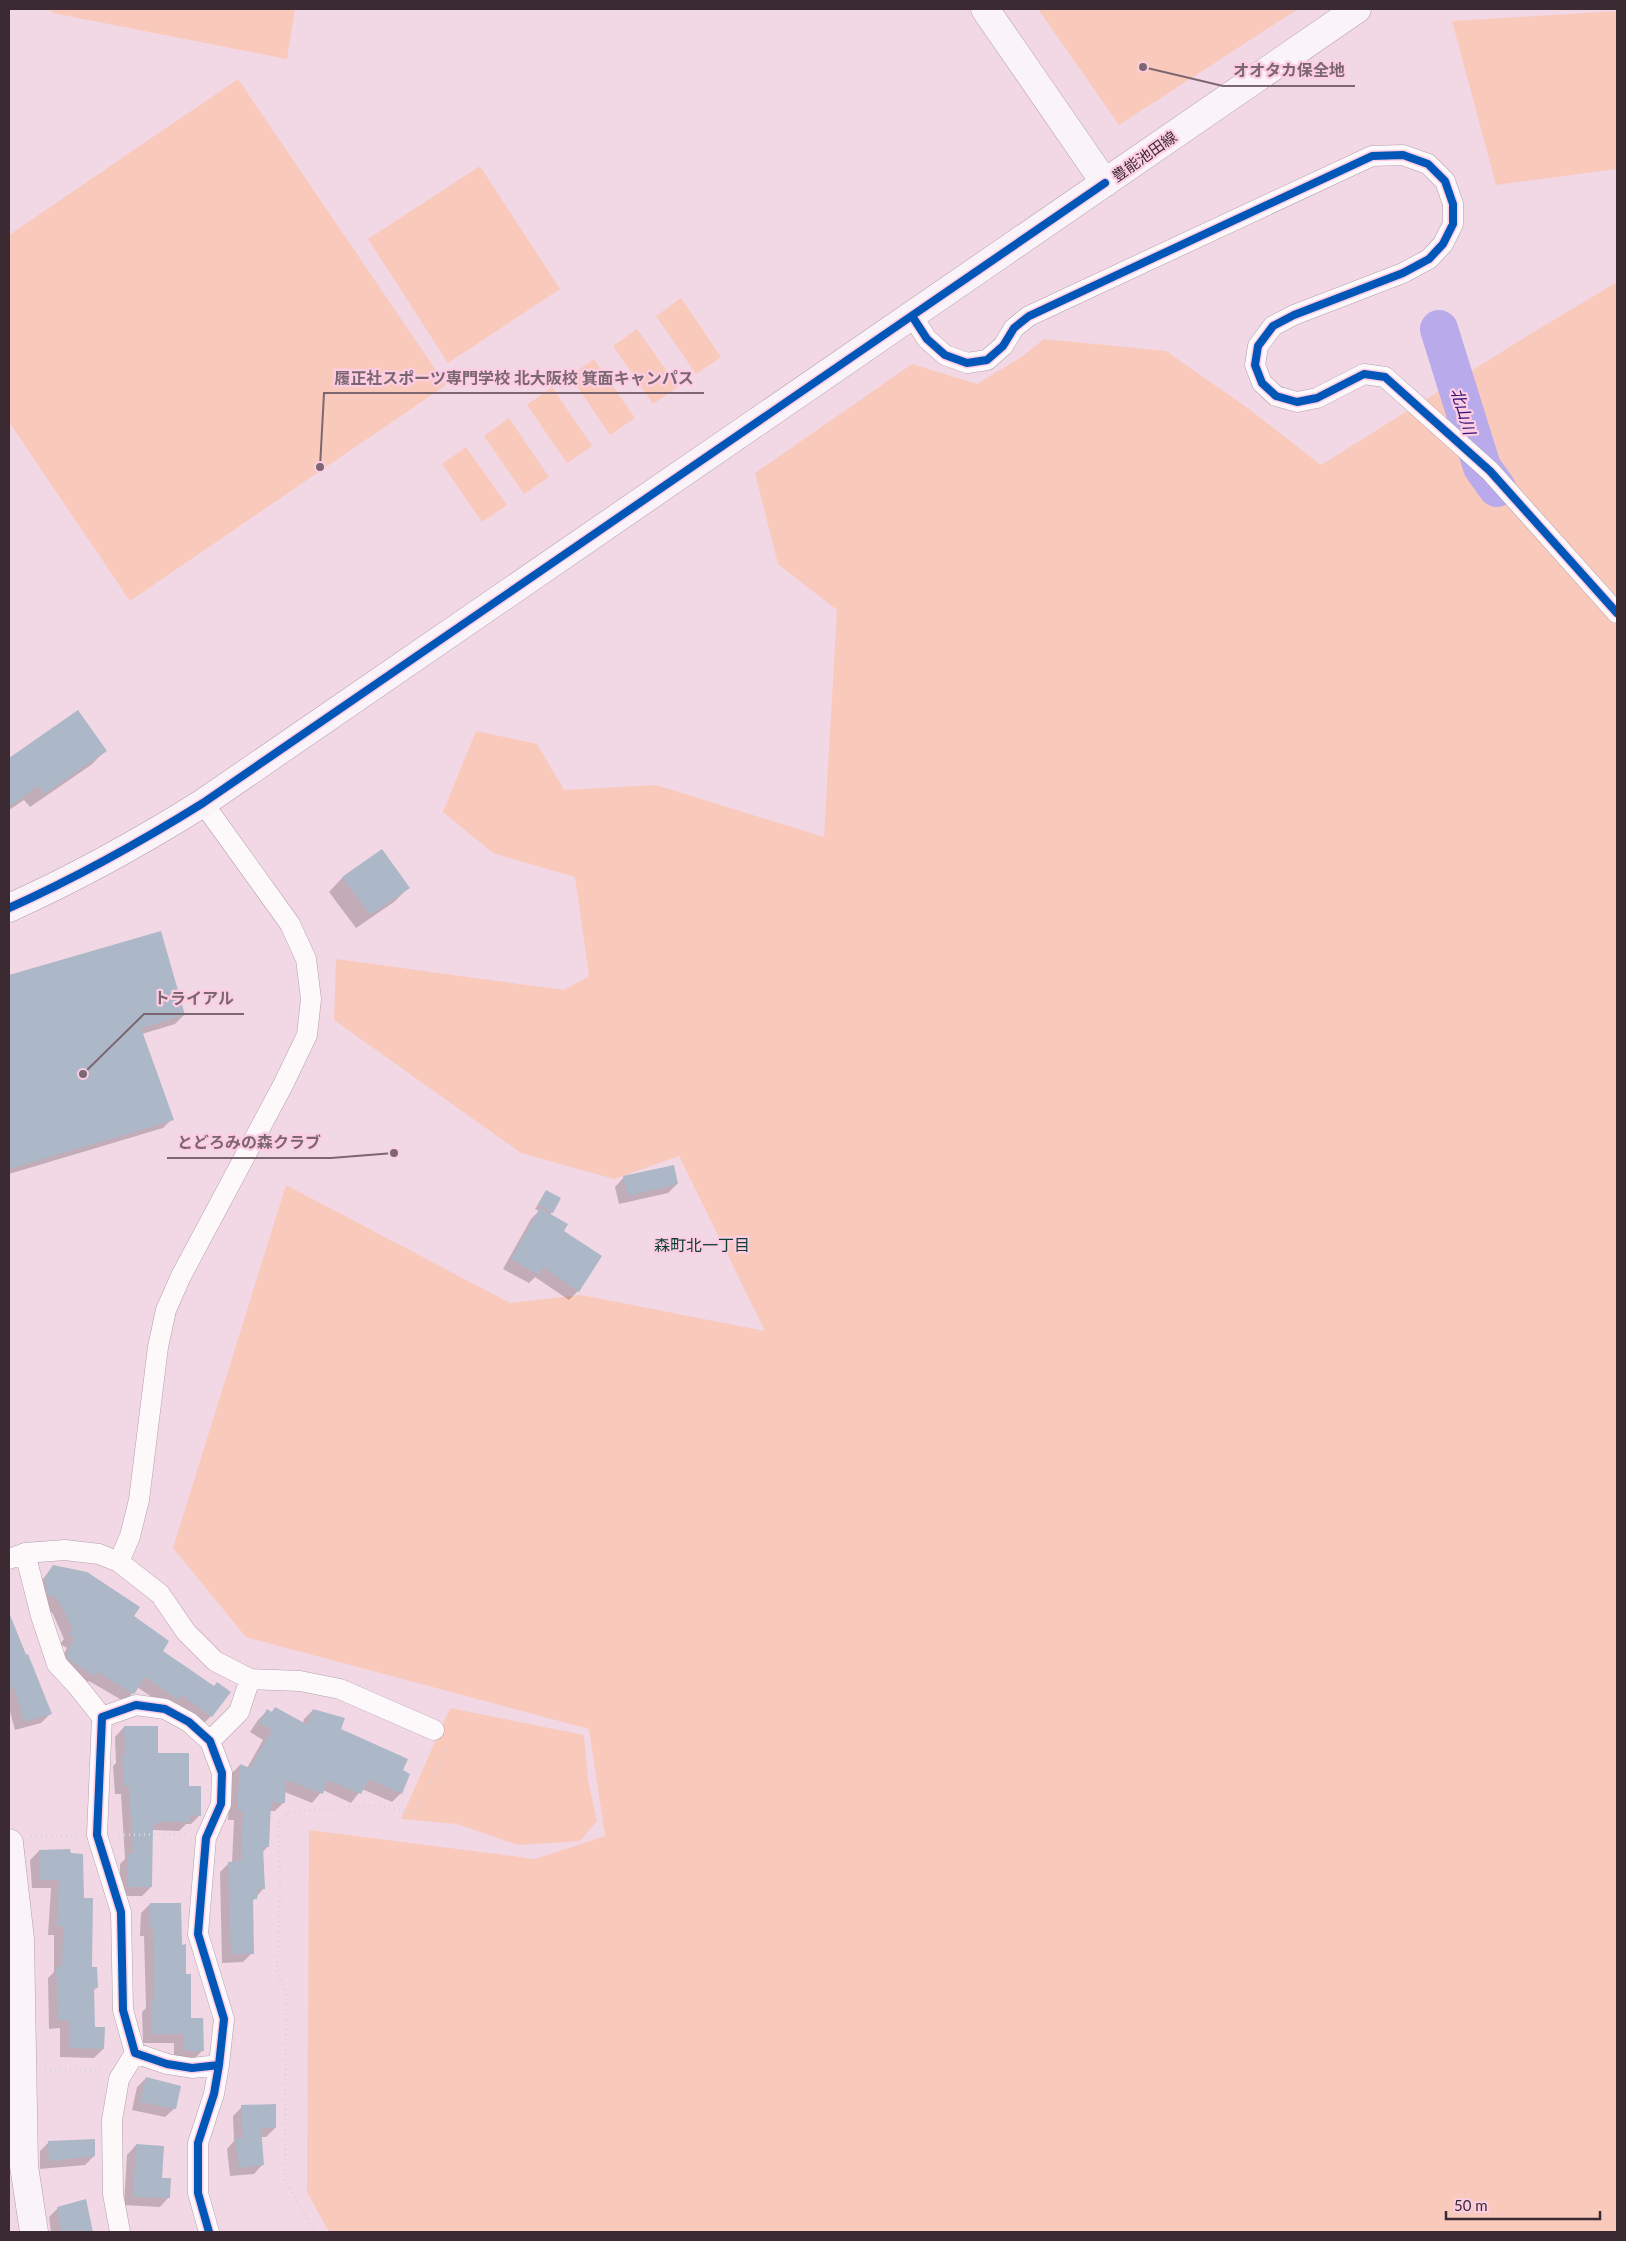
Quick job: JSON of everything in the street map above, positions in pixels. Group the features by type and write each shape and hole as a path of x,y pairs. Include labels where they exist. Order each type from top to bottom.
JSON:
{"street":[{"name":"豊能池田線","path":"985,9 1105,183 1357,9"},
{"path":"912,316 927,339 945,355 967,363 987,360 1003,346 1014,328 1029,316 1372,156 1403,155 1428,164 1445,181 1453,204 1454,224 1443,244 1429,259 1403,273 1294,315 1273,326 1258,346 1255,365 1262,383 1276,396 1297,402 1317,398 1364,374 1385,377 1490,471 1617,613"},
{"path":"9,908 70,880 130,848 203,803 1105,183"},
{"path":"119,1562 130,1536 139,1500 158,1347 166,1310 307,1035 311,999 306,959 290,924 203,803"},
{"path":"120,2232 113,2194 112,2120 119,2079 135,2053 123,2010 121,1912 97,1835 102,1717 57,1664 41,1616 17,1556 65,1550 99,1554 119,1562 160,1594 186,1632 215,1661 250,1679 300,1681 340,1689 434,1730"},
{"path":"210,1741 239,1712 250,1679"},
{"path":"102,1717 136,1705 165,1709 189,1722 210,1741 222,1773 221,1804 206,1838 198,1934 224,2020 220,2065 214,2094 198,2143 198,2193 209,2232"},
{"path":"9,1843 20,1939 24,2166 34,2232"},
{"path":"135,2053 167,2064 192,2068 220,2065"}],"path":[{"path":"316,2232 285,2180 286,1992 277,1972 280,1881 278,1823 289,1812 356,1807 376,1806 416,1813 451,1737 434,1730"},
{"path":"38,2070 124,2070"}],"shaded area":[{"path":"49,9 295,9 287,59 53,13"},
{"path":"1038,9 1298,9 1119,125"},
{"path":"1617,11 1617,169 1496,185 1452,21"},
{"path":"238,79 446,385 130,601 9,422 9,235"},
{"path":"480,166 560,289 448,363 368,239"},
{"path":"1617,282 1617,2232 329,2232 307,2192 309,1830 535,1859 605,1836 589,1729 246,1637 173,1548 286,1185 510,1303 581,1295 765,1331 679,1156 614,1179 521,1153 334,1020 336,959 564,990 589,976 575,877 493,853 443,812 476,731 537,744 564,790 656,785 824,837 837,610 778,564 755,473 912,364 977,384 1023,356 1044,339 1166,351 1249,409 1321,465"},
{"path":"681,298 721,357 696,374 656,316"},
{"path":"637,329 678,387 653,404 613,346"},
{"path":"594,359 635,418 610,435 570,376"},
{"path":"552,387 592,446 567,463 527,405"},
{"path":"509,418 549,477 524,494 484,436"},
{"path":"466,447 507,505 482,522 442,464"},
{"path":"450,1708 584,1735 588,1780 597,1821 580,1841 518,1845 457,1824 401,1819"}],"building":[{"path":"78,710 107,751 44,794 39,786 9,807 9,758"},
{"path":"382,849 410,888 370,915 342,877"},
{"path":"161,931 185,1015 141,1028 174,1120 9,1169 9,975"},
{"path":"674,1165 678,1184 628,1196 623,1176"},
{"path":"546,1190 561,1198 553,1213 538,1204"},
{"path":"540,1208 568,1224 564,1231 602,1256 579,1292 543,1267 539,1275 511,1259"},
{"path":"53,1565 87,1572 140,1607 134,1616 169,1641 163,1651 214,1686 217,1682 231,1692 212,1717 181,1695 178,1700 145,1677 133,1694 98,1672 95,1676 69,1660 66,1655 75,1638 69,1634 72,1629 61,1605 54,1596 48,1595 47,1592 45,1577"},
{"path":"9,1613 52,1714 24,1722 14,1687 9,1690"},
{"path":"275,1707 308,1725 313,1709 345,1718 341,1729 408,1759 403,1770 410,1774 402,1794 369,1779 361,1794 327,1780 323,1794 286,1780 285,1803 271,1802 269,1847 263,1847 265,1889 258,1889 257,1899 253,1899 254,1954 231,1954 228,1862 241,1861 243,1811 237,1811 240,1764 250,1768 272,1730 259,1723 267,1709 272,1712"},
{"path":"124,1726 158,1726 158,1753 189,1753 189,1786 201,1786 201,1816 189,1815 190,1822 157,1822 157,1824 153,1824 152,1887 128,1887 128,1854 133,1854 129,1786 124,1786 122,1755 125,1755"},
{"path":"70,1849 71,1853 83,1854 84,1898 93,1898 92,1967 97,1967 98,1988 94,1988 95,2027 105,2027 104,2049 69,2048 69,2020 58,2020 56,1967 62,1967 63,1926 57,1927 59,1880 40,1880 39,1850"},
{"path":"150,1903 181,1903 182,1945 186,1944 186,1974 191,1974 191,2018 203,2018 204,2051 183,2050 183,2034 151,2034 151,2002 154,2001 154,1964 153,1927 149,1927"},
{"path":"146,2077 181,2086 176,2109 140,2102"},
{"path":"276,2104 276,2128 261,2128 264,2165 239,2168 235,2138 243,2138 241,2105"},
{"path":"95,2139 95,2156 49,2161 48,2141"},
{"path":"136,2144 164,2146 162,2178 171,2178 170,2198 133,2197"},
{"path":"86,2199 93,2232 61,2232 57,2207"}],"waterway":[{"name":"北山川","path":"1439,329 1482,467 1497,488"}],"cycle path":[{"path":"912,316 927,339 945,355 967,363 987,360 1003,346 1014,328 1029,316 1372,156 1403,155 1428,164 1445,181 1453,204 1453,224 1443,244 1429,259 1403,273 1294,315 1273,326 1258,346 1255,365 1262,383 1276,396 1297,402 1317,398 1364,374 1385,377 1490,471 1617,613"},
{"path":"9,908 108,859 203,803 1105,183"},
{"path":"209,2232 198,2193 198,2143 214,2094 219,2065 224,2019 198,1934 206,1838 221,1804 222,1773 210,1741 189,1722 165,1709 136,1705 102,1717 97,1835 121,1912 123,2010 135,2053 167,2064 192,2068 219,2065"}],"place":[{"name":"オオタカ保全地","path":"1143,67"},
{"name":"履正社スポーツ専門学校 北大阪校 箕面キャンパス","path":"320,467"},
{"name":"トライアル","path":"83,1074"},
{"name":"とどろみの森クラブ","path":"394,1153"}],"district":[{"name":"森町北一丁目","path":"702,1244"}]}
